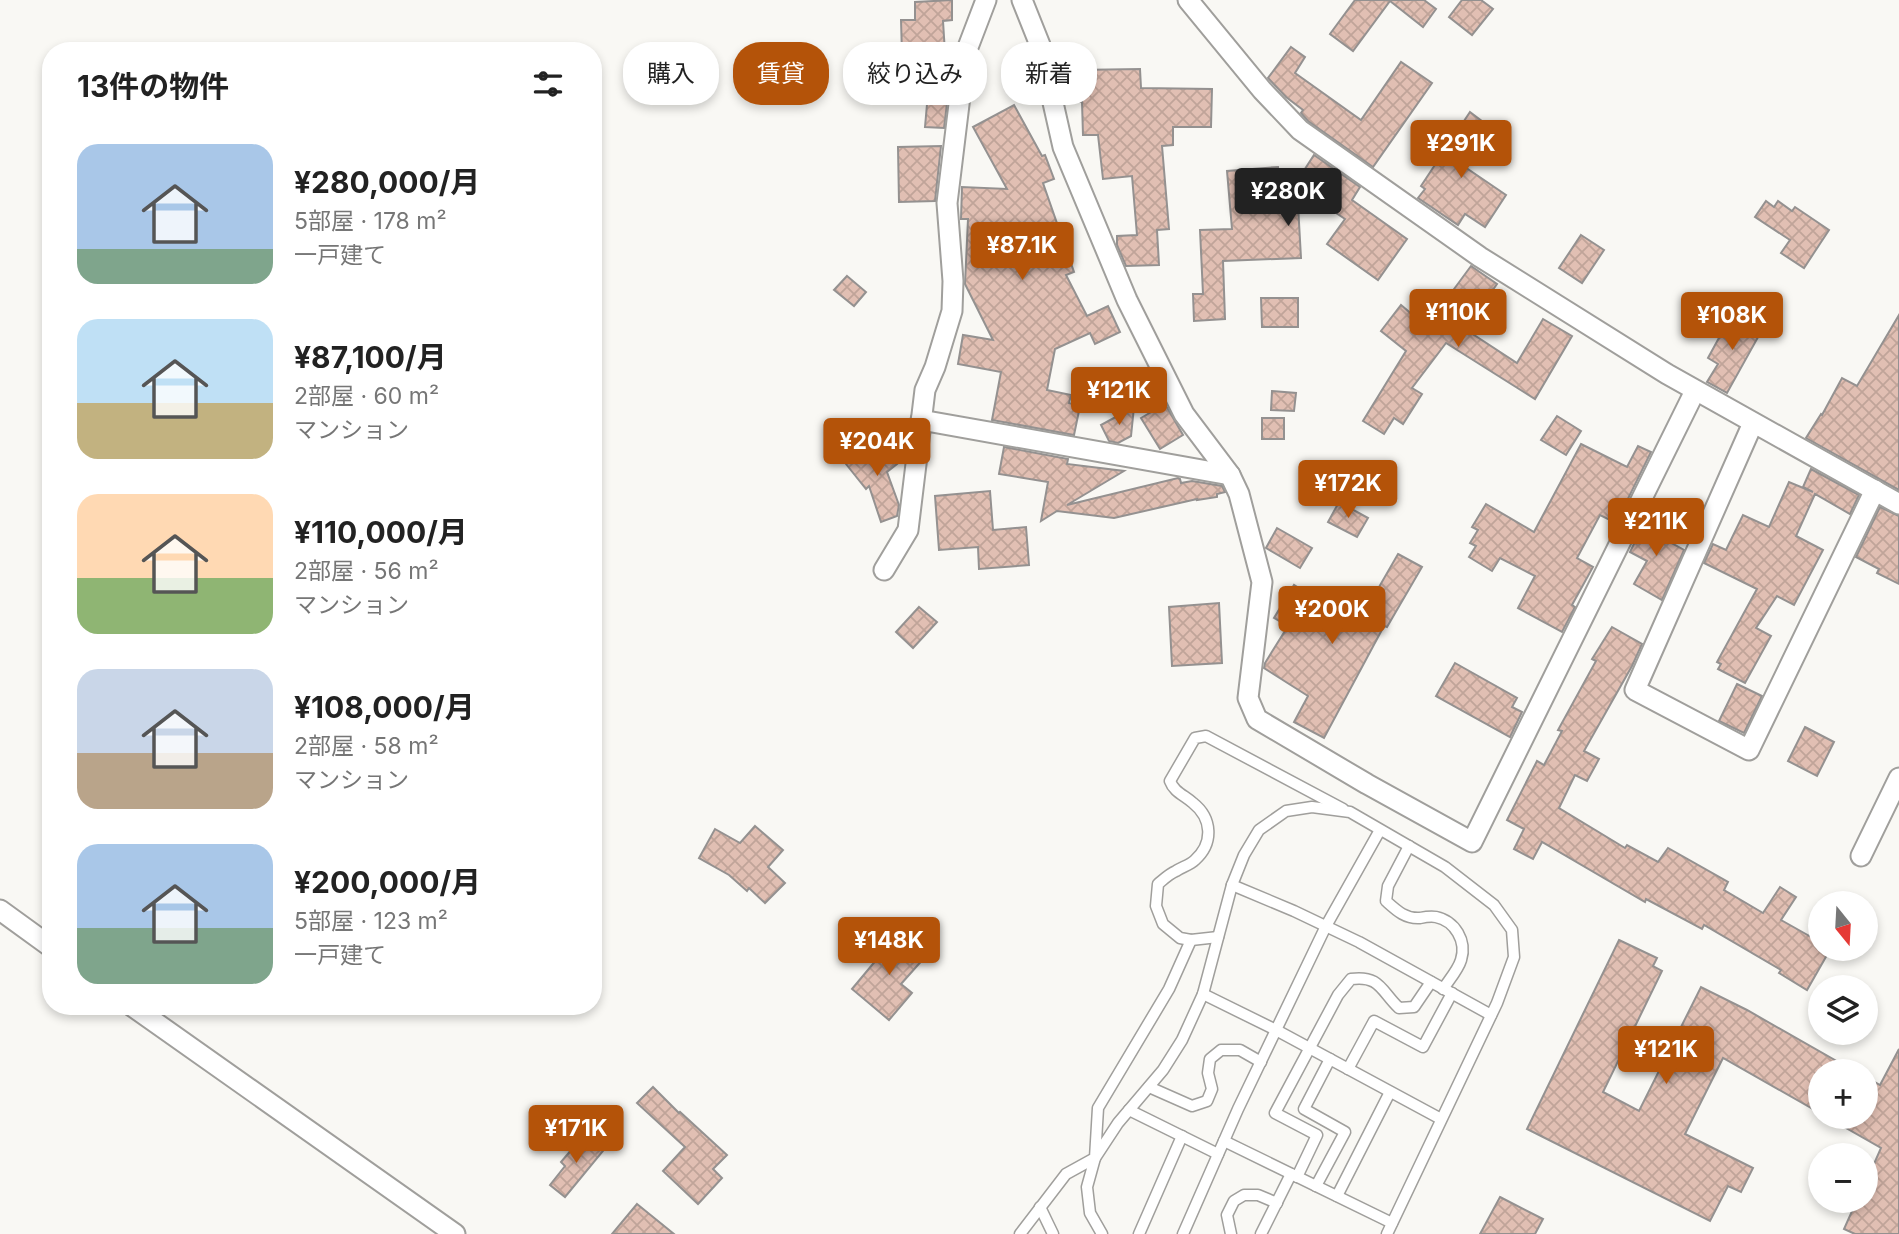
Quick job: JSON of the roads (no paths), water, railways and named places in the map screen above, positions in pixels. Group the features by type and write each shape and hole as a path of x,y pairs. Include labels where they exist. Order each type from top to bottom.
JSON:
{"street":[{"path":"884,570 908,530 925,390 952,311 953,281 947,203 965,55 986,0"},
{"path":"1022,0 1040,45 1063,147 1127,300 1184,414 1230,475 1239,494 1262,582 1248,698 1257,719 1367,784 1472,842 1695,391"},
{"path":"1188,0 1294,125 1480,257 1695,391 1899,503"},
{"path":"922,420 1230,475"},
{"path":"1753,423 1635,690 1749,750 1875,490"},
{"path":"1861,856 1899,778"},
{"path":"0,909 42,940"},
{"path":"145,1015 455,1234"}],"lane":[{"path":"1218,937 1191,940 1180,938 1163,924 1156,906 1158,884 1172,872 1194,862 1204,850 1209,834 1206,818 1195,804 1173,789 1170,781 1195,738 1206,736 1350,812 1445,867 1494,905 1512,930 1514,957 1491,1015 1387,1234"},
{"path":"1020,1234 1066,1174 1095,1158 1118,1123 1163,1070 1182,1040 1203,994 1232,885 1244,855 1259,830 1286,811 1312,807 1350,812"},
{"path":"1183,1234 1326,926 1380,830"},
{"path":"1348,1069 1374,1021 1423,1047 1461,961 1463,947 1458,932 1448,921 1434,916 1415,918 1398,913 1386,901 1388,886 1409,846"},
{"path":"1232,885 1359,942 1491,1015"},
{"path":"1102,1234 1090,1213 1087,1187 1095,1158 1098,1108 1169,989 1191,940"},
{"path":"1261,1234 1317,1135 1275,1114 1338,995 1351,979 1365,977 1380,985 1388,998 1399,1008 1414,1007 1432,982"},
{"path":"1203,994 1441,1119"},
{"path":"1149,1087 1192,1106 1207,1101 1212,1090 1208,1073 1210,1059 1221,1050 1240,1050 1261,1062"},
{"path":"1316,1186 1345,1132 1304,1109 1329,1059"},
{"path":"1337,1196 1390,1092"},
{"path":"1129,1110 1218,1154"},
{"path":"1139,1234 1182,1136"},
{"path":"1224,1141 1392,1223"},
{"path":"1231,1234 1227,1215 1234,1201 1244,1195 1258,1195 1277,1203"},
{"path":"1040,1207 1053,1234"}]}
